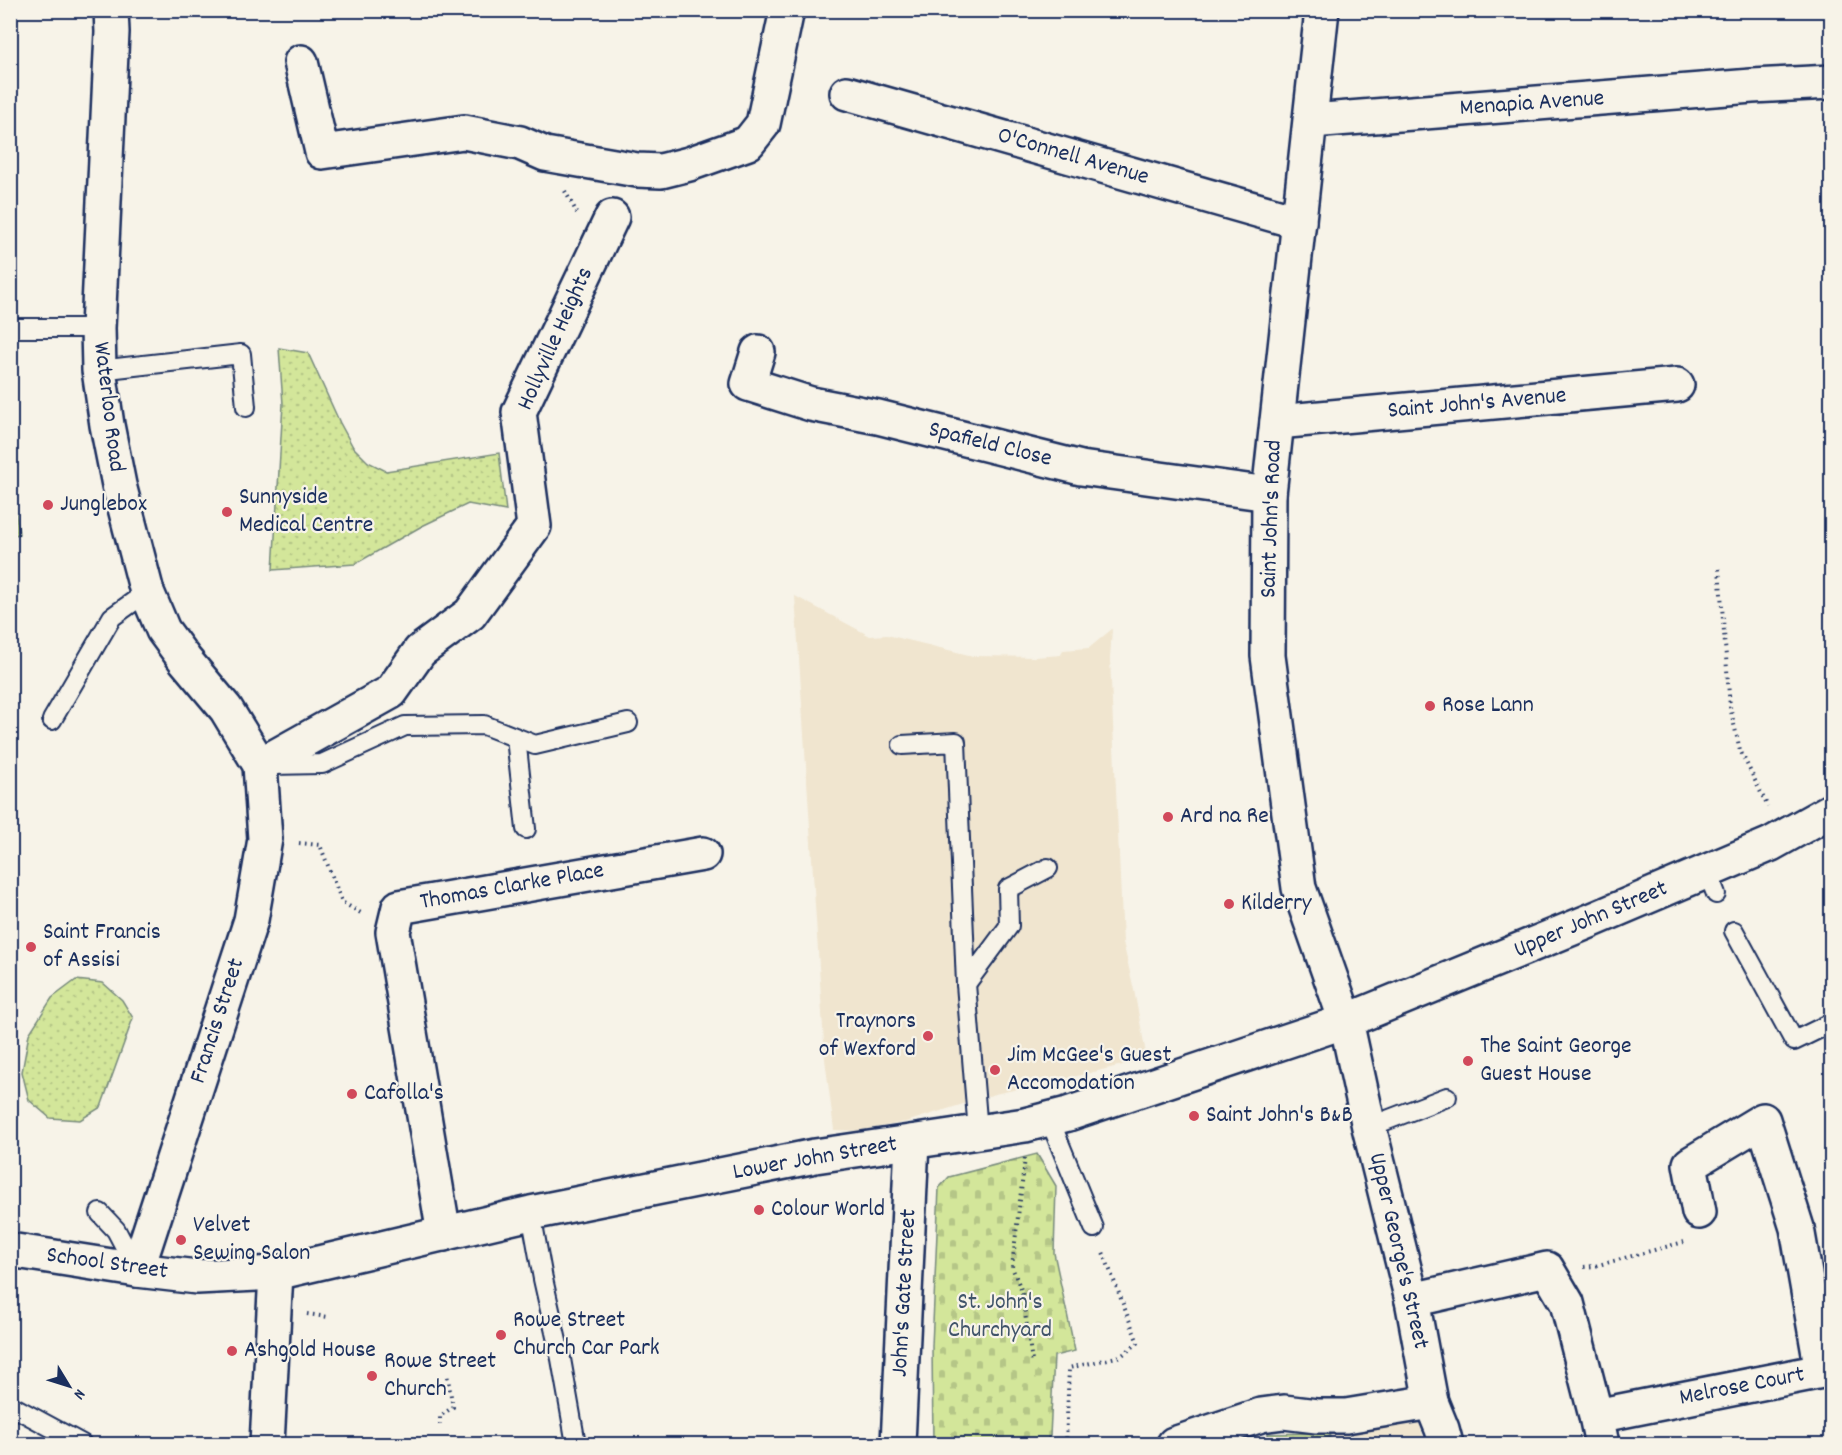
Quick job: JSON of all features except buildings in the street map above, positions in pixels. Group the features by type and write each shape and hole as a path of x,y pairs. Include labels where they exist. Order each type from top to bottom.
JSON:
{"street":[{"name":"Waterloo Road","path":"111,10 112,44 98,328 99,370 118,484 147,592 163,630 226,709 261,765"},
{"path":"301,62 322,152 464,132 520,143 545,154 637,170 661,171 689,164 748,143 763,124 787,10"},
{"name":"Saint John's Road","path":"1322,10 1269,494 1268,656 1299,888 1346,1021"},
{"name":"Menapia Avenue","path":"1311,121 1752,86 1832,82"},
{"name":"O'Connell Avenue","path":"847,93 1299,222"},
{"name":"Hollyville Heights","path":"261,765 391,692 420,651 470,614 534,526 519,412 608,225"},
{"name":"Spafield Close","path":"758,352 748,384 811,404 878,417 1081,468 1269,494"},
{"name":"Saint John's Avenue","path":"1277,423 1677,385"},
{"name":"Francis Street","path":"137,1270 251,920 265,839 261,765"},
{"name":"Upper John Street","path":"1346,1021 1711,883 1784,836 1832,810"},
{"name":"Thomas Clarke Place","path":"444,1234 393,932 399,907 703,854"},
{"name":"Lower John Street","path":"276,1273 531,1213 815,1156 1037,1122 1346,1021"},
{"name":"Upper George's Street","path":"1346,1021 1369,1127 1412,1300 1431,1402 1446,1444"},
{"name":"Melrose Court","path":"1547,1269 1567,1303 1599,1430 1822,1371 1797,1228 1762,1120 1690,1164 1699,1212"},
{"name":"John's Gate Street","path":"898,1444 912,1142"},
{"name":"School Street","path":"10,1250 197,1277 276,1273"},
{"path":"1412,1300 1547,1269"},
{"path":"267,1444 276,1273"},
{"path":"1174,1444 1261,1415 1284,1412 1317,1416 1346,1416 1431,1402"}],"lane":[{"path":"10,328 98,328"},
{"path":"99,370 241,354 246,406"},
{"path":"52,720 112,617 147,592"},
{"path":"261,765 322,764 405,726 484,725 535,745 628,723"},
{"path":"516,738 526,829"},
{"path":"902,745 956,742 966,984 978,1132"},
{"path":"966,984 1009,926 1008,890 1048,868"},
{"path":"1734,931 1794,1041 1830,1023"},
{"path":"1369,1127 1447,1097"},
{"path":"1037,1122 1094,1228"},
{"path":"100,1213 116,1230 137,1270"},
{"path":"531,1213 576,1444"},
{"path":"10,1406 82,1444"}],"path":[{"path":"545,154 576,212 608,225"},
{"path":"1719,568 1730,707 1740,750 1784,836"},
{"path":"265,839 320,845 342,902 393,932"},
{"path":"1032,1360 1022,1292 1012,1267 1024,1175 1037,1122"},
{"path":"1547,1269 1595,1266 1686,1242 1699,1212"},
{"path":"1066,1444 1069,1368 1121,1356 1138,1343 1094,1228"},
{"path":"440,1425 440,1416 453,1407 447,1374"}],"shaded area":[{"path":"795,596 870,636 887,635 973,656 1061,655 1063,650 1089,648 1112,629 1110,659 1123,942 1147,1059 995,1094 906,1122 859,1131 834,1130 825,1059"},
{"path":"1419,1421 1425,1444 1305,1444 1337,1434"}],"green space":[{"path":"279,348 308,353 353,447 368,462 386,471 499,453 506,511 468,504 422,526 355,564 273,570 283,404"},
{"path":"11,476 19,534 10,536"},
{"path":"76,980 103,983 122,1000 133,1018 101,1107 80,1120 50,1118 29,1100 22,1072 29,1034 52,998"},
{"name":"St. John's Churchyard","path":"1037,1154 1056,1186 1054,1253 1075,1351 1054,1356 1050,1436 1043,1444 933,1444 932,1346 939,1188 949,1177"},
{"path":"1329,1433 1330,1437 1305,1444 1269,1444 1268,1434"}],"place":[{"name":"Junglebox","path":"48,505"},
{"name":"Sunnyside Medical Centre","path":"227,512"},
{"name":"Rose Lann","path":"1430,706"},
{"name":"Ard na Re","path":"1168,817"},
{"name":"Kilderry","path":"1229,904"},
{"name":"Saint Francis of Assisi","path":"31,947"},
{"name":"Traynors of Wexford","path":"928,1036"},
{"name":"The Saint George Guest House","path":"1468,1061"},
{"name":"Jim McGee's Guest Accomodation","path":"995,1070"},
{"name":"Cafolla's","path":"352,1094"},
{"name":"Saint John's B&B","path":"1194,1116"},
{"name":"Colour World","path":"759,1210"},
{"name":"Velvet Sewing Salon","path":"181,1240"},
{"name":"Rowe Street Church Car Park","path":"501,1335"},
{"name":"Ashgold House","path":"232,1351"},
{"name":"Rowe Street Church","path":"372,1376"}]}
